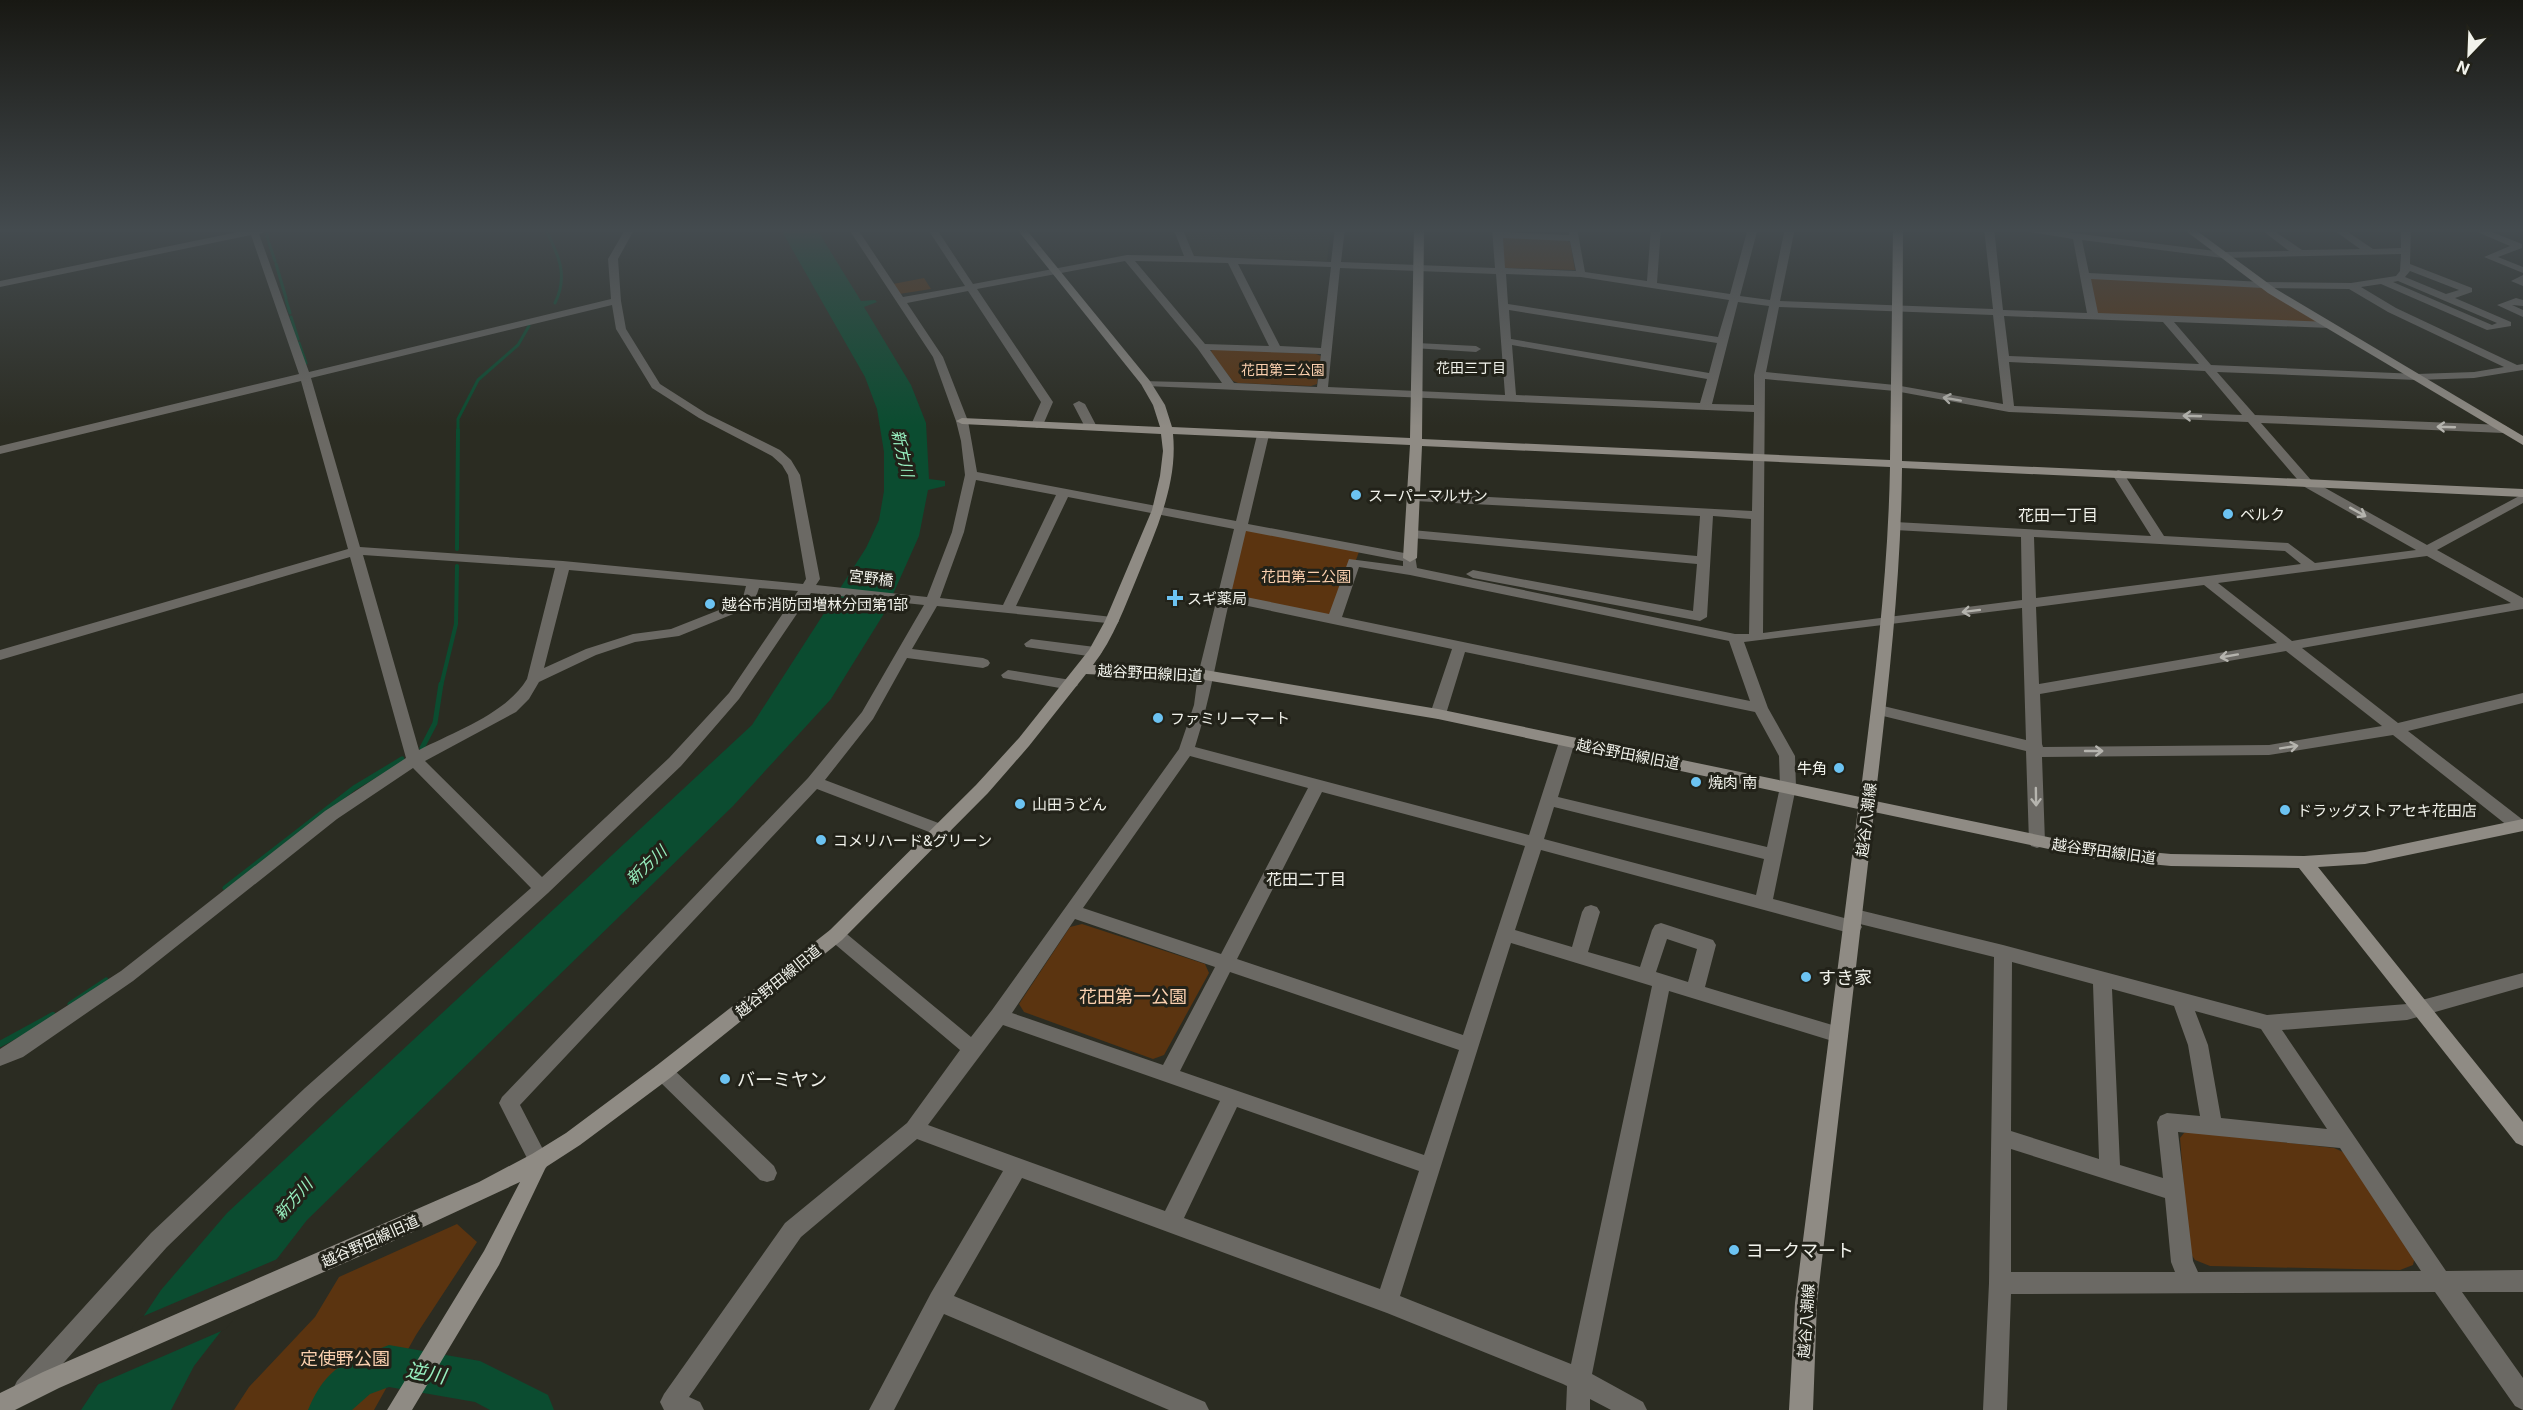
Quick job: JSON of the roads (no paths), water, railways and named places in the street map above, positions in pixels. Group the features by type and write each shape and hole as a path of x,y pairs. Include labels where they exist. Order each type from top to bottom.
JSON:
{"street":[{"path":"283,294 414,760 542,888"},
{"path":"9,1400 159,1240 312,1094 542,888 675,762 734,696 813,579 794,475 787,463 776,453 703,416 656,386 621,329 615,294"},
{"path":"405,1408 416,1383 440,1342 504,1239 539,1161 509,1102 814,782 868,715 932,602 958,532 971,475 962,421 938,357 895,294"},
{"path":"900,301 939,294"},
{"path":"975,294 1047,402 1037,425"},
{"path":"1073,294 1146,383 1159,405 1167,430 1168,459 1158,510 1112,621 1084,669"},
{"path":"1158,294 1202,346 1230,386"},
{"path":"1248,294 1276,349"},
{"path":"1322,390 1333,294"},
{"path":"1410,564 1415,497 1419,294"},
{"path":"1502,294 1511,398"},
{"path":"1708,294 1774,304 2330,325"},
{"path":"1705,407 1735,294"},
{"path":"1756,638 1760,375 1776,294"},
{"name":"越谷八潮線","path":"1801,1410 1806,1303 1889,622 1895,526 1897,294"},
{"path":"1997,294 2006,359 2009,409"},
{"path":"2089,294 2093,316"},
{"path":"2278,294 2523,441"},
{"path":"2364,294 2392,310 2521,369"},
{"path":"2414,294 2491,328 2507,324 2435,294"},
{"path":"2445,298 2457,294"},
{"path":"0,450 616,301"},
{"path":"2523,303 2516,301 2502,305 2523,314"},
{"path":"1503,306 1723,341"},
{"path":"2166,319 2307,483 2523,604"},
{"path":"1506,341 1713,377"},
{"path":"1202,346 1326,351"},
{"path":"1418,346 1476,349"},
{"path":"2006,359 2417,377 2474,375 2521,369"},
{"path":"1760,375 1896,388 2009,409 2504,429"},
{"path":"1146,383 1759,409"},
{"path":"1080,404 1091,427"},
{"path":"962,421 2523,493"},
{"path":"692,1410 672,1402 793,1230 914,1129 999,1016 1186,750 1201,705 1205,675 1263,435"},
{"path":"2118,474 2160,540"},
{"path":"971,475 1241,526 1735,638 1756,638 1889,622 2422,553 2523,498"},
{"path":"1007,610 1064,492"},
{"path":"1415,497 1757,514"},
{"path":"1335,620 1354,562 1410,564 1700,617 1707,512"},
{"path":"1895,526 2027,535 2288,547 2314,568"},
{"path":"1412,534 1704,561"},
{"path":"2027,535 2036,750 2037,842"},
{"path":"0,655 356,551"},
{"name":"宮野橋","path":"356,551 563,565 828,590 1112,621"},
{"path":"0,1058 16,1051 127,976 331,814 414,760 511,708 524,696 534,679 563,565"},
{"path":"2207,581 2287,646 2521,826"},
{"path":"534,679 591,651 633,638 674,633 748,603 754,583"},
{"path":"1224,597 1760,708"},
{"path":"2033,690 2523,604"},
{"path":"1735,638 1760,708 1787,756 1788,787 1763,903"},
{"path":"1031,644 1095,652"},
{"path":"1438,714 1460,646"},
{"path":"904,652 983,663"},
{"name":"越谷野田線旧道","path":"9,1400 329,1260 486,1189 539,1161 663,1072 836,935 943,831 1024,742 1084,669 1205,675 1438,714 2096,853 2171,860 2304,862 2365,858 2521,826"},
{"path":"1008,675 1071,685"},
{"path":"1879,710 2036,750 2269,750 2396,729 2523,698"},
{"path":"1387,1302 1567,742"},
{"path":"1186,750 1763,903 2003,952 2267,1023 2407,1012 2523,980"},
{"path":"814,782 943,831"},
{"path":"1168,1075 1318,785"},
{"path":"1548,800 1772,855"},
{"path":"2304,862 2523,1137"},
{"path":"1071,911 1469,1045"},
{"path":"1578,956 1592,912"},
{"path":"1578,1410 1579,1380 1654,979 1661,930 1707,945 1695,992"},
{"path":"1505,934 1839,1035"},
{"path":"836,935 972,1049"},
{"path":"1995,1410 2000,1283 2003,952"},
{"path":"2102,978 2110,1171"},
{"path":"2181,1000 2198,1045 2212,1126"},
{"path":"999,1016 1430,1166"},
{"path":"2267,1023 2442,1283 2523,1398"},
{"path":"663,1072 767,1173"},
{"path":"1171,1222 1232,1097"},
{"path":"2192,1283 2182,1262 2167,1122 2346,1140"},
{"path":"914,1129 1387,1302 1579,1380 1635,1410"},
{"path":"2001,1137 2175,1192"},
{"path":"881,1410 939,1301 1017,1167"},
{"path":"2000,1283 2523,1281"},
{"path":"939,1301 1197,1410"}],"water":[{"name":"新方川","path":"818,294 857,294 861,301 875,300 877,302 864,307 911,385 926,423 929,479 945,481 945,486 928,490 919,536 885,612 831,699 733,806 307,1220 194,1366 171,1410 81,1410 161,1290 227,1213 752,725 866,548 879,520 884,491 884,452 877,409 865,377"}],"waterway":[{"path":"285,294 286,298"},
{"path":"555,303 559,294"},
{"path":"286,300 290,313"},
{"path":"291,317 298,339"},
{"path":"458,430 458,419 478,380 518,345 529,326"},
{"path":"299,343 306,363"},
{"path":"457,549 458,430"},
{"path":"441,686 456,624 457,566"},
{"path":"422,748 435,723 441,684"},
{"path":"225,888 354,788 402,759"},
{"path":"70,1004 106,980"},
{"path":"0,1044 53,1015"},
{"name":"逆川","path":"329,1410 338,1394 356,1379 389,1366 480,1382 533,1410"}],"place":[{"name":"スーパーマルサン","path":"1356,495"},
{"name":"ベルク","path":"2228,514"},
{"name":"スギ薬局","path":"1175,598"},
{"name":"越谷市消防団増林分団第1部","path":"710,604"},
{"name":"ファミリーマート","path":"1158,718"},
{"name":"牛角","path":"1839,768"},
{"name":"焼肉 南","path":"1696,782"},
{"name":"山田うどん","path":"1020,804"},
{"name":"ドラッグストアセキ花田店","path":"2285,810"},
{"name":"コメリハード&グリーン","path":"821,840"},
{"name":"すき家","path":"1806,977"},
{"name":"バーミヤン","path":"725,1079"},
{"name":"ヨークマート","path":"1734,1250"}],"district":[{"name":"花田三丁目","path":"1471,367"},
{"name":"花田一丁目","path":"2058,515"},
{"name":"花田二丁目","path":"1306,879"}],"park label":[{"name":"花田第三公園","path":"1283,369"},
{"name":"花田第二公園","path":"1306,576"},
{"name":"花田第一公園","path":"1133,996"},
{"name":"定使野公園","path":"345,1358"}]}
